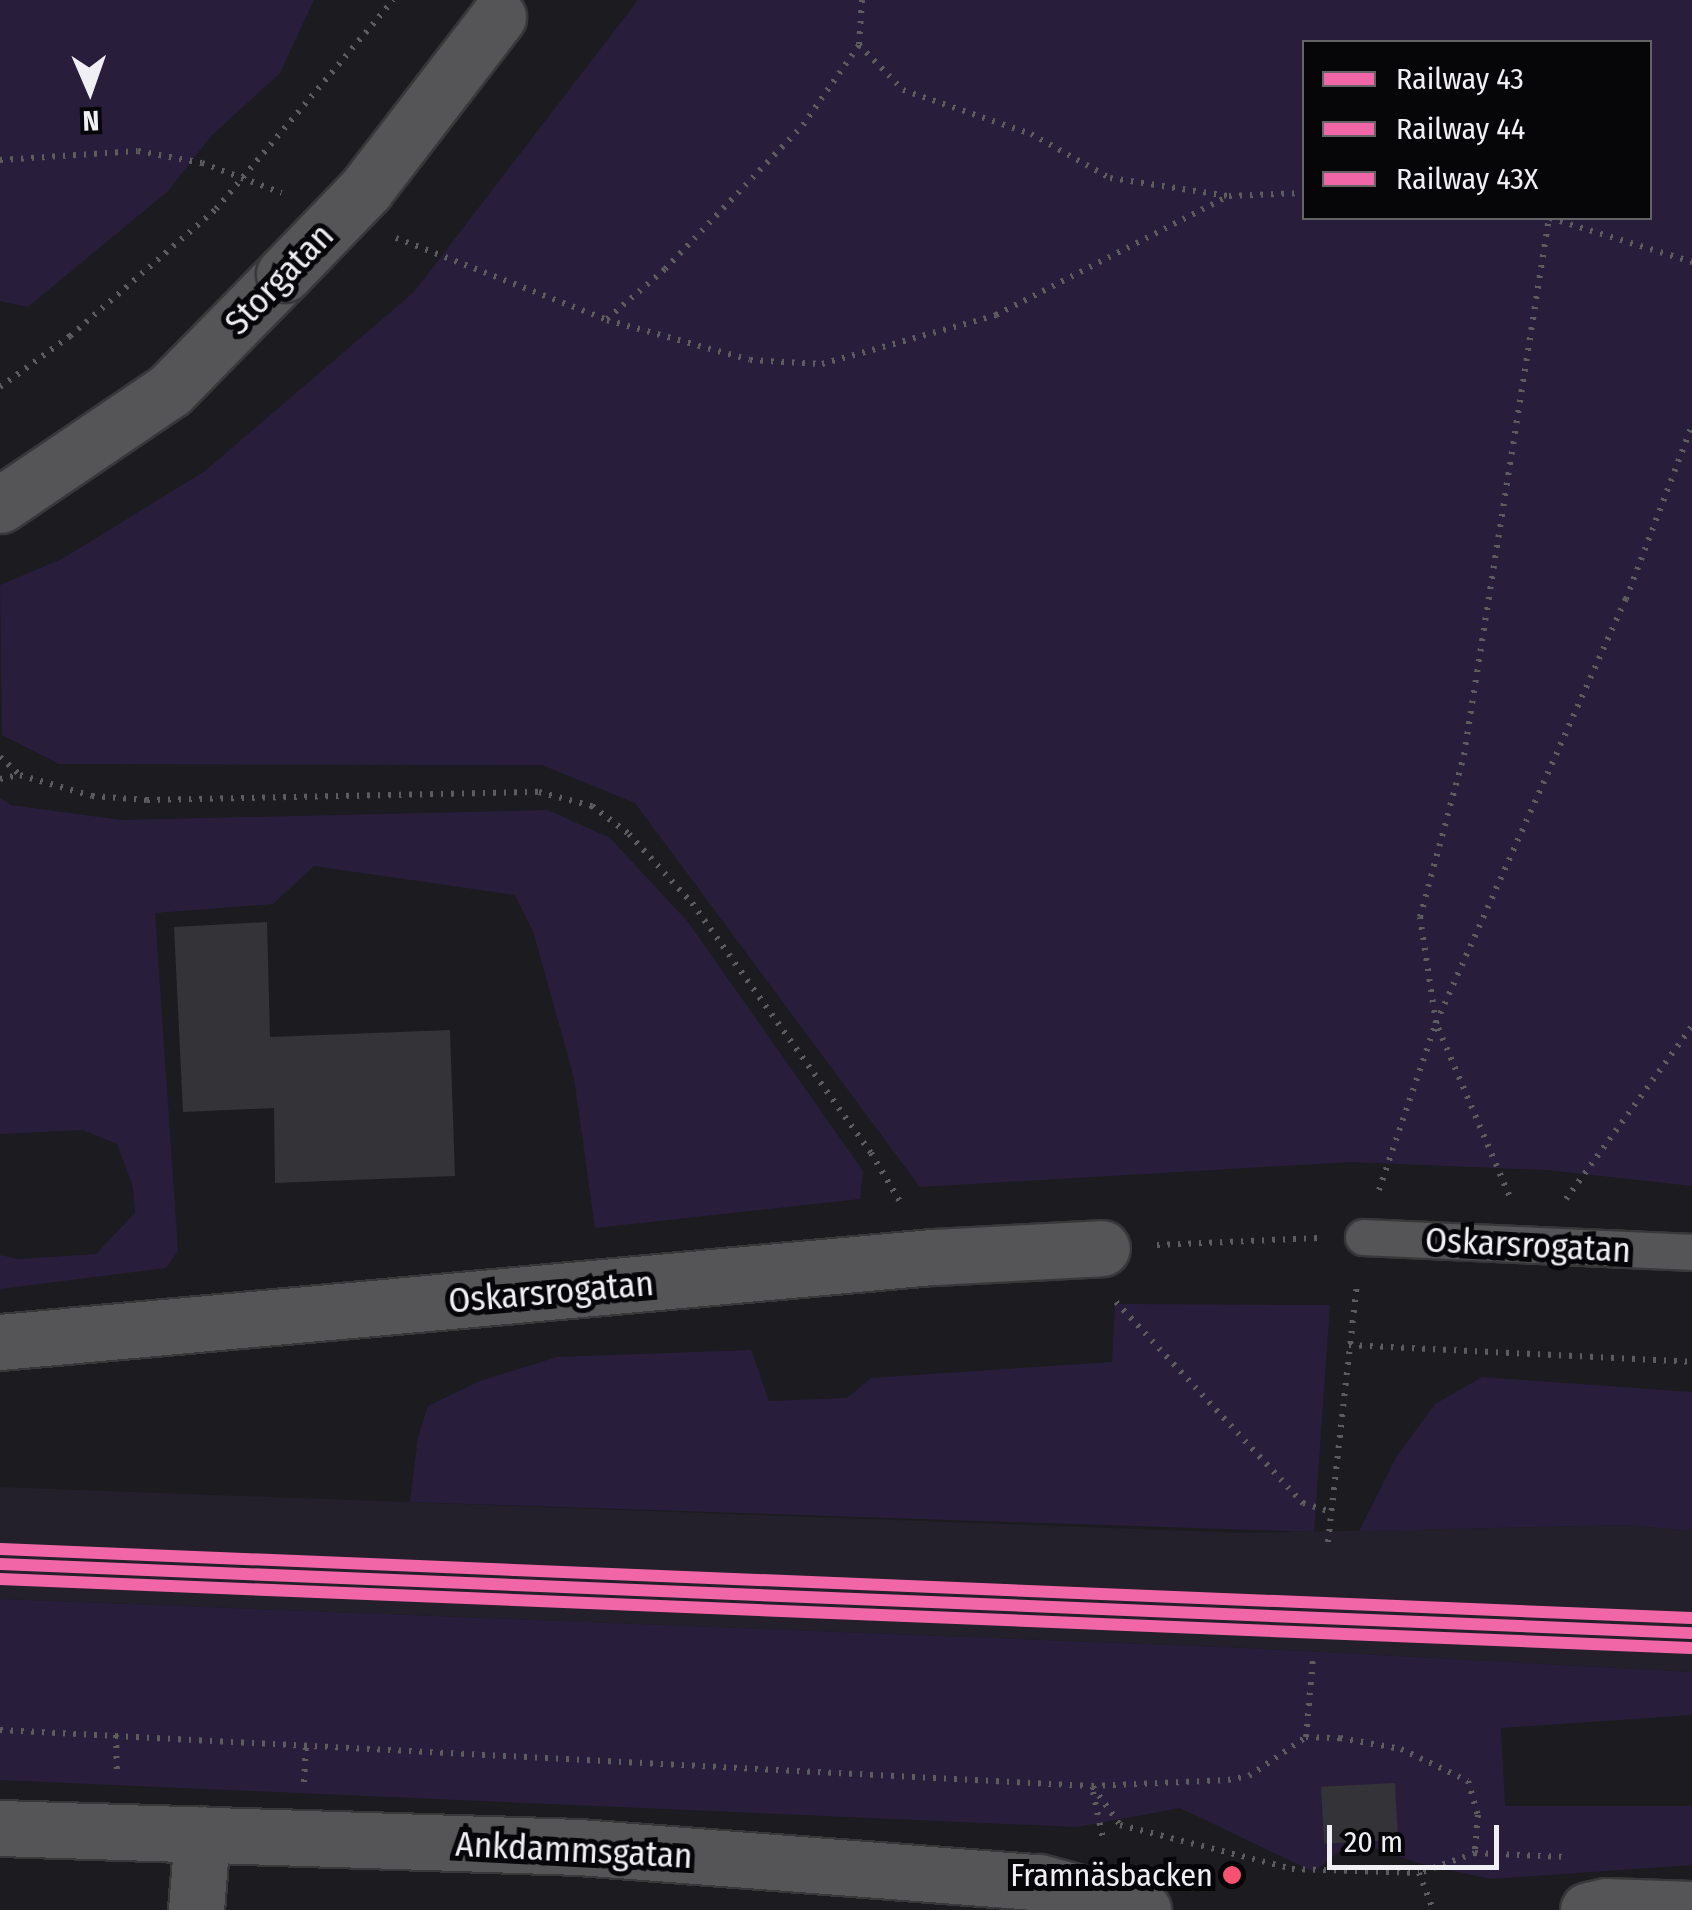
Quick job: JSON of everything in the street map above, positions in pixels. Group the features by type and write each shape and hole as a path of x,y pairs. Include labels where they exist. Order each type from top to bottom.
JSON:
{"street":[{"name":"Storgatan","path":"0,505 170,390 366,189 502,8"},
{"name":"Oskarsrogatan","path":"0,1342 933,1257 1102,1248"},
{"name":"Ankdammsgatan","path":"0,1828 579,1847 1038,1882 1143,1910"},
{"path":"196,1910 202,1834"},
{"path":"1588,1910 1606,1906 1692,1909"}],"lane":[{"name":"Oskarsrogatan","path":"1363,1236 1692,1252"}],"path":[{"path":"0,387 70,336 216,208 393,0"},
{"path":"607,320 665,269 803,125 859,45 862,0"},
{"path":"859,45 903,90 1032,134 1110,178 1229,196 1302,193"},
{"path":"0,160 138,151 202,162 294,198"},
{"path":"386,234 607,320 750,360 822,364 996,315 1229,196"},
{"path":"1531,1247 1436,1023 1420,917 1464,755 1549,220"},
{"path":"1556,220 1692,262"},
{"path":"1328,1542 1363,1236 1436,1023 1626,600 1692,425"},
{"path":"0,757 20,774 92,796 147,800 539,792 592,806 628,834 692,903 871,1153 933,1257"},
{"path":"0,779 20,774"},
{"path":"1531,1247 1692,1026"},
{"path":"1331,1512 1302,1503 1110,1296 1102,1248 1363,1236"},
{"path":"1349,1345 1692,1362"},
{"path":"1306,1737 1313,1658"},
{"path":"0,1730 1092,1786 1249,1776 1306,1737 1340,1738 1401,1749 1468,1782 1478,1815 1475,1853 1419,1873 1292,1869 1120,1824 1092,1786"},
{"path":"1092,1786 1106,1855"},
{"path":"1419,1873 1433,1910"}],"shaded area":[{"path":"0,0 314,0 280,73 211,136 168,191 28,307 0,301"},
{"path":"638,0 1692,0 1692,1186 1547,1170 1350,1162 920,1187 635,803 542,765 59,764 2,735 0,585 62,559 205,471 414,292"},
{"path":"0,798 11,805 121,820 548,810 610,838 688,922 863,1171 860,1199 595,1228 574,1078 533,931 515,895 314,866 273,904 155,913 178,1251 166,1268 0,1289 0,1255 18,1259 96,1254 135,1213 133,1187 117,1144 83,1130 0,1134"},
{"path":"1115,1304 1330,1305 1314,1532 410,1502 418,1437 428,1406 480,1381 557,1357 751,1350 769,1401 847,1398 871,1378 1112,1362"},
{"path":"1482,1377 1692,1392 1692,1531 1629,1525 1359,1531 1397,1456 1435,1404"},
{"path":"0,1487 1247,1533 1629,1525 1692,1531 1692,1672 1246,1648 0,1599"},
{"path":"0,1599 1246,1648 1692,1672 1692,1715 1501,1728 1505,1806 1692,1806 1692,1865 1491,1879 1421,1864 1353,1841 1314,1872 1180,1808 1077,1827 0,1780"}],"building":[{"path":"267,922 270,1037 450,1030 455,1176 275,1183 274,1108 183,1112 174,927"},
{"path":"1395,1783 1398,1840 1324,1844 1321,1787"}],"rail line":[{"name":"43X","path":"1,1549 1692,1618"},
{"name":"43","path":"0,1564 1692,1633"},
{"name":"44","path":"0,1579 1691,1648"}],"place":[{"name":"Framnäsbacken","path":"1232,1875"}]}
